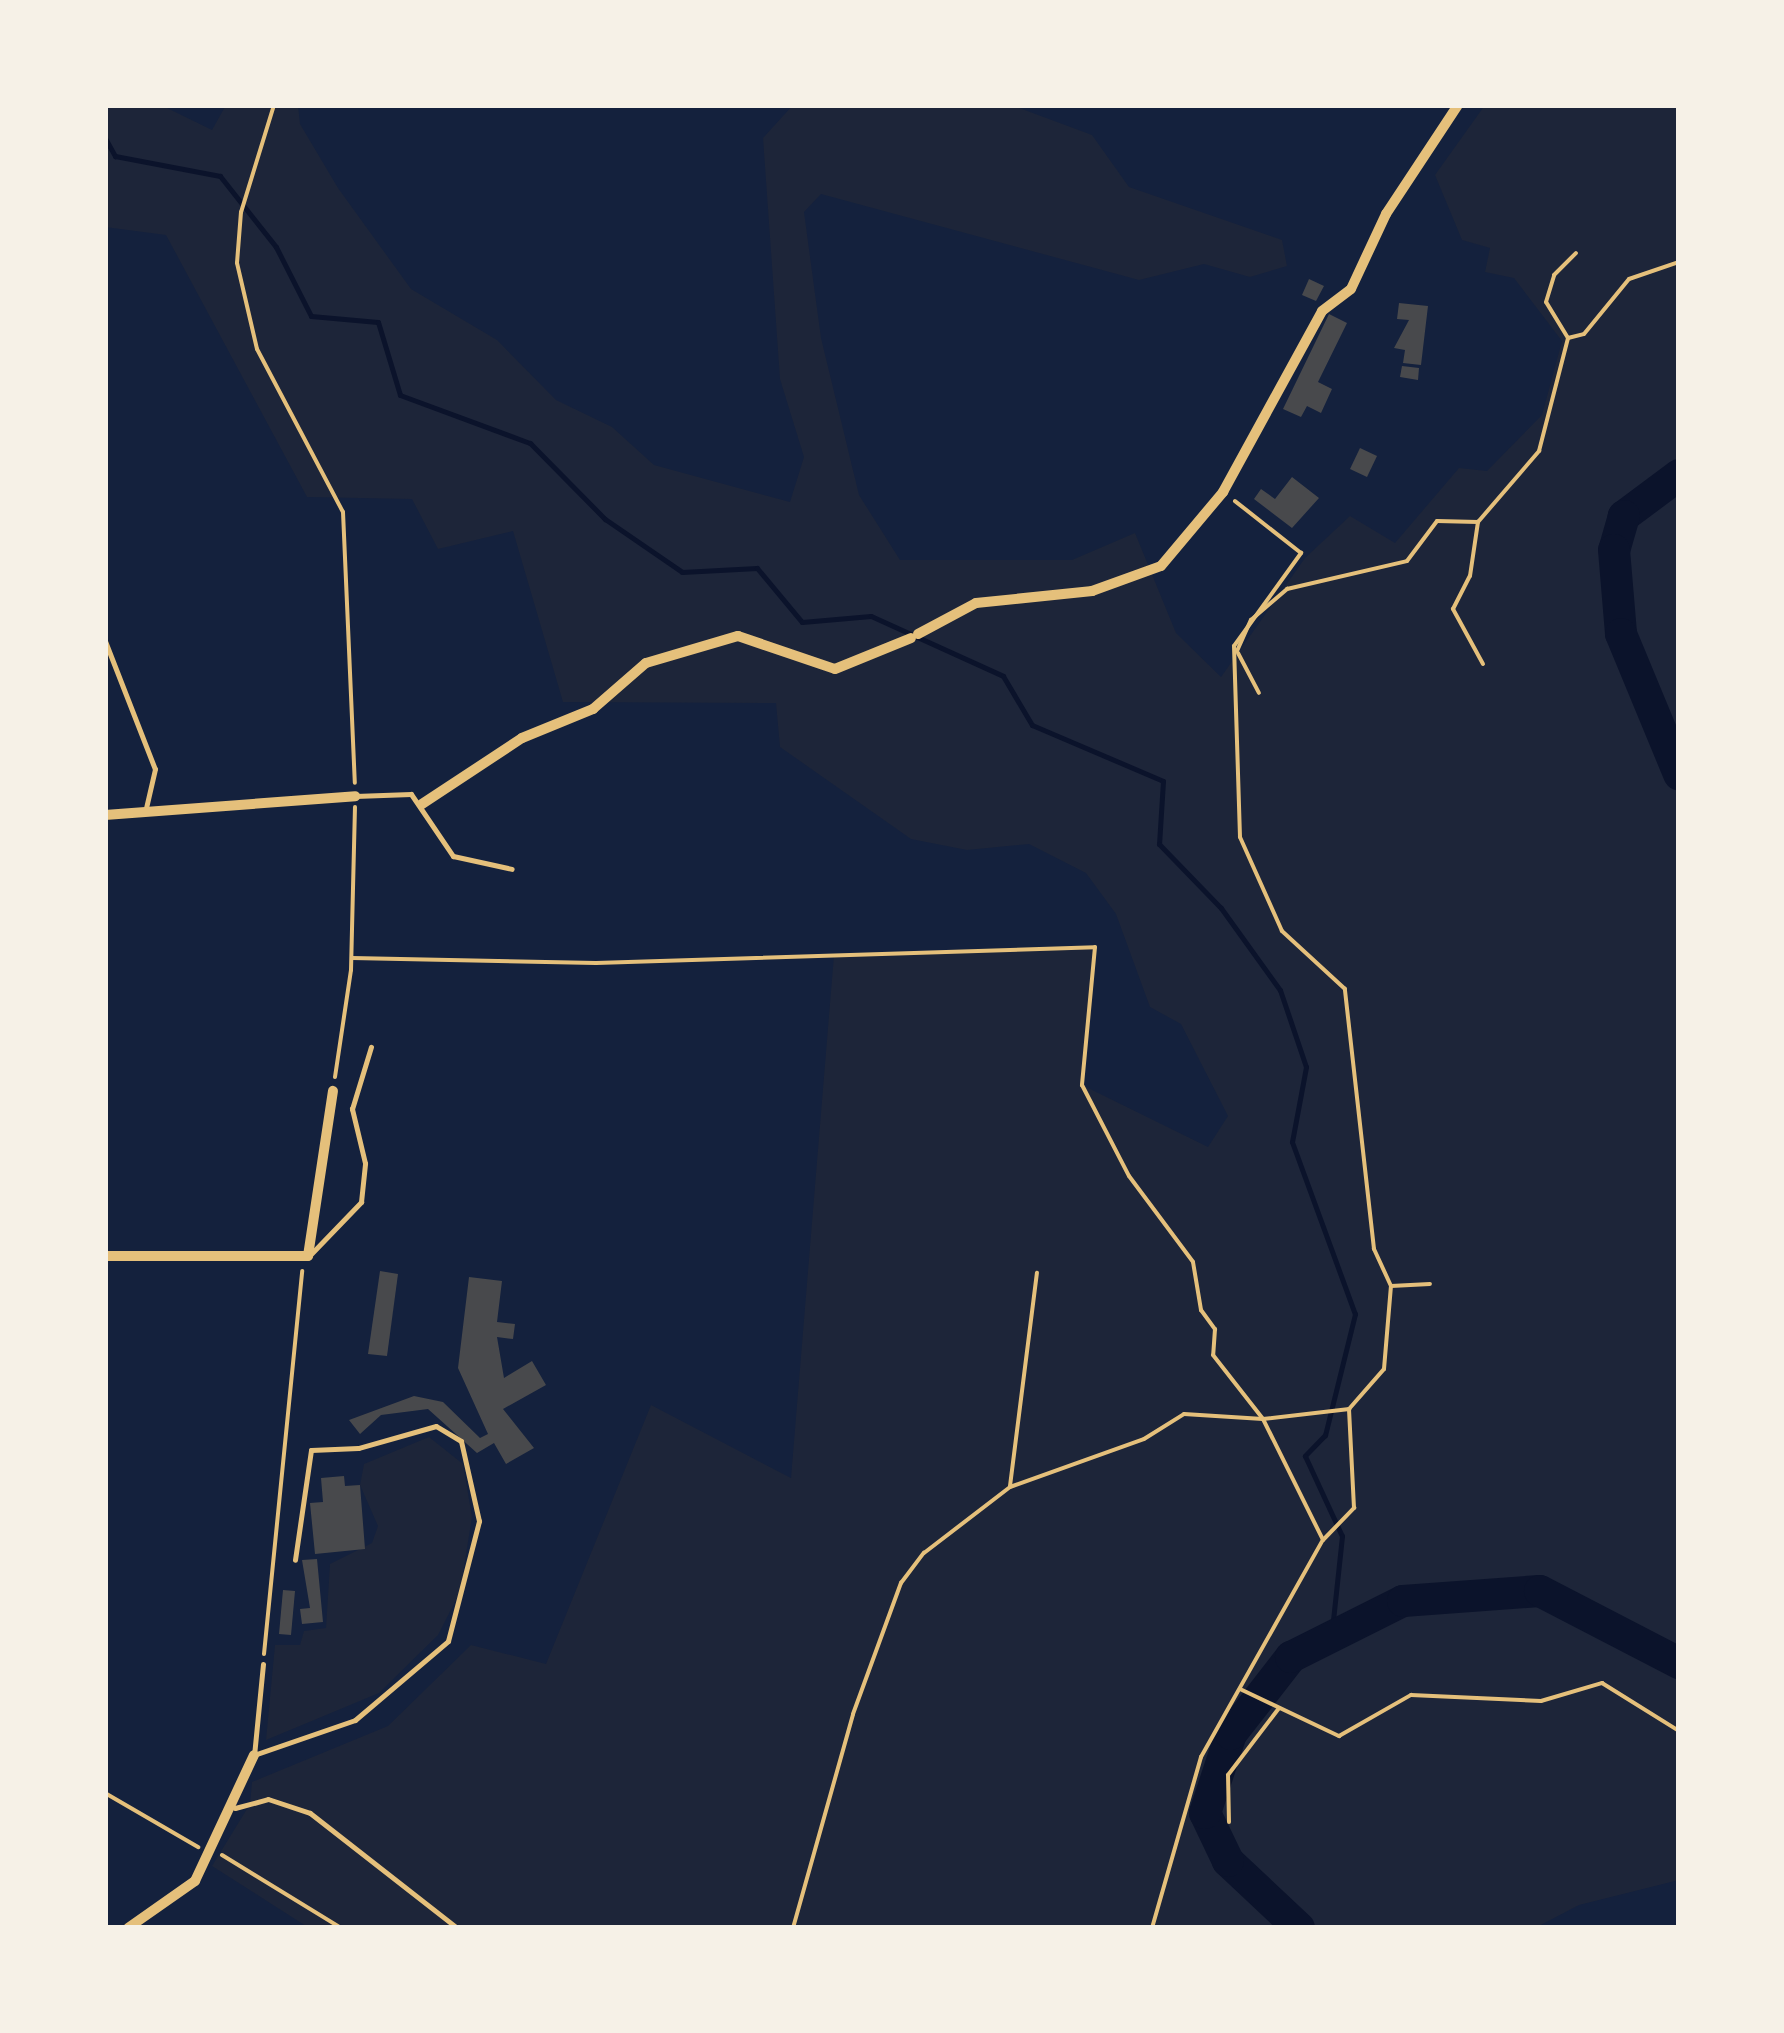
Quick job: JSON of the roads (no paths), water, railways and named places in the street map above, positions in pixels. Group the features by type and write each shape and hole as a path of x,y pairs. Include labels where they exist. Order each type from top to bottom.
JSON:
{"street":[{"path":"422,804 522,738 594,709 646,663 738,636 835,669 914,636 976,604 1092,591 1161,566 1223,492 1322,311 1351,289 1386,214 1458,105"},
{"path":"105,815 146,807 355,796"},
{"path":"105,1256 306,1256 332,1091"},
{"path":"128,1928 195,1881 208,1849 236,1808 254,1755"},
{"path":"144,1917 151,1928"}],"lane":[{"path":"105,582 105,614"},
{"path":"105,641 155,769 146,807"},
{"path":"355,796 398,792 422,804 452,856 512,869"},
{"path":"306,1256 336,1238 361,1202 364,1163 352,1108 372,1047"},
{"path":"264,1664 254,1755 355,1720 448,1641 478,1521 461,1441 436,1426 358,1448 311,1450 295,1560"},
{"path":"236,1808 268,1799 310,1813 457,1928"}],"waterway":[{"path":"105,138 115,156 220,176 276,247 311,316 378,322 400,395 530,443 605,519 682,572 757,568 802,622 871,616 1003,676 1032,725 1163,781 1159,844 1221,908 1280,990 1306,1067 1292,1142 1355,1314 1325,1435 1305,1456 1342,1536 1332,1630"},
{"path":"1679,475 1624,516 1614,550 1621,634 1679,774"},
{"path":"1299,1928 1228,1861 1205,1813 1231,1734 1291,1657 1403,1601 1540,1591 1679,1663"}]}
